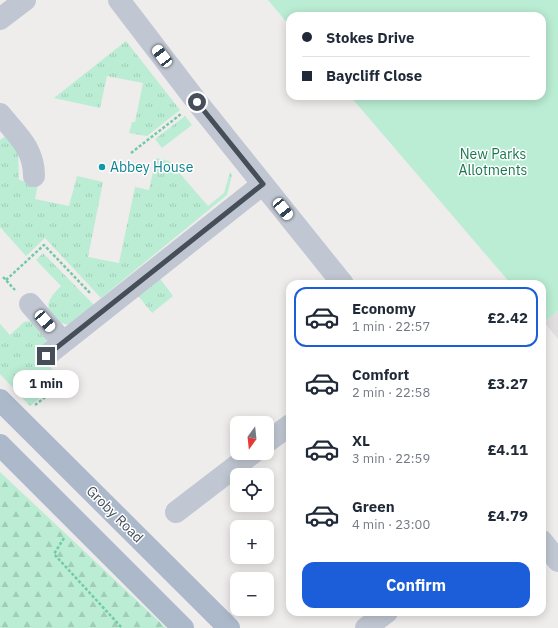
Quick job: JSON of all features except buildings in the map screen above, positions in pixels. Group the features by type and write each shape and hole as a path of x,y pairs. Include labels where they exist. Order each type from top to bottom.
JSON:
{"main road":[{"name":"Groby Road","path":"0,400 229,628"},
{"path":"0,445 182,628"}],"street":[{"path":"0,19 25,0"},
{"path":"119,0 197,102 340,280"},
{"path":"3,118 31,153 34,163 34,176"},
{"path":"46,356 263,184"},
{"path":"30,304 64,342"},
{"path":"274,437 286,428"},
{"path":"176,512 244,460"},
{"path":"546,546 558,561"},
{"path":"366,628 382,616"}],"path":[{"path":"131,153 197,102"},
{"path":"6,280 44,245 105,309"},
{"path":"18,418 65,382 46,356"},
{"path":"76,521 54,554 122,628"}],"shaded area":[{"path":"558,311 558,339 546,324 546,320"}],"green space":[{"name":"New Parks Allotments","path":"268,0 558,0 558,311 546,320 546,280 508,280 353,100 546,100 546,12 286,12 286,21"},
{"path":"126,41 180,110 147,136 129,133 132,122 135,122 143,83 107,76 100,108 54,98"},
{"path":"185,116 192,125 162,148 155,139"},
{"path":"8,134 18,152 19,180 38,184 35,199 69,206 77,176 103,182 88,257 119,263 135,187 149,190 156,158 169,161 208,206 224,193 230,172 232,175 227,195 101,298 45,238 26,256 0,227 0,140"},
{"path":"43,253 95,306 70,325 58,321 48,308 50,300 61,286 36,260"},
{"path":"158,276 173,296 152,313 136,293"},
{"path":"29,321 36,325 44,334 47,342 40,353 61,381 30,406 0,374 0,324 10,335 24,322"},
{"path":"0,472 166,628 0,628"}],"place":[{"name":"Abbey House","path":"102,167"}],"route":[{"path":"46,356 263,184 197,102"}]}
